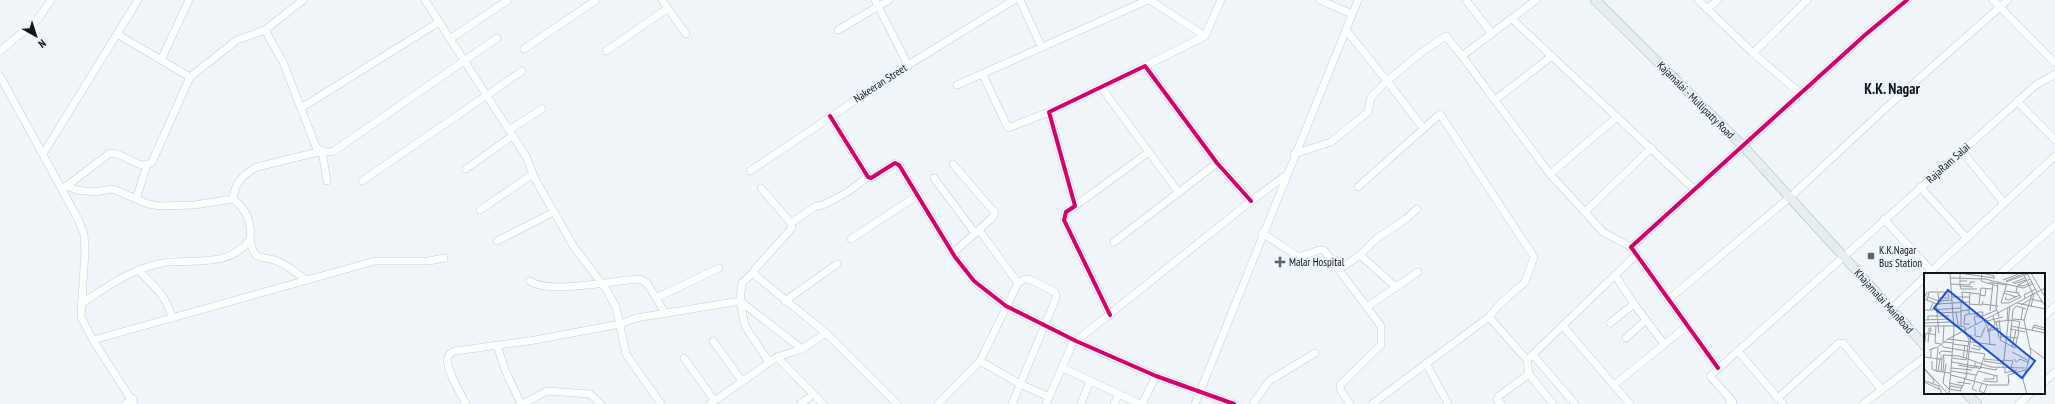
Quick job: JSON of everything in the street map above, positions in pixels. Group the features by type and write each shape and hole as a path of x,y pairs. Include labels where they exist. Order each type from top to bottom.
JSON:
{"main road":[{"name":"Kajamalai - Mullipatty Road","path":"1595,0 1742,146 1843,256"},
{"name":"Khajamalai MainRoad","path":"1843,256 1924,345"}],"street":[{"path":"0,51 38,19 51,0"},
{"path":"43,154 138,0"},
{"path":"161,60 189,0"},
{"path":"136,199 147,166 152,162 190,77 237,40 265,30 303,0"},
{"path":"425,0 527,158 533,174 574,247 602,283 616,307 626,354 661,404"},
{"path":"450,38 508,0"},
{"path":"524,49 596,0"},
{"path":"662,0 686,34"},
{"path":"838,30 876,3 889,0"},
{"name":"Nakeeran Street","path":"750,170 1001,3 1014,0"},
{"path":"1020,0 1041,46"},
{"path":"957,85 983,75 1041,46 1149,0 1205,36"},
{"path":"983,75 1008,128 1049,112 1205,36 1221,0"},
{"path":"1320,0 1352,14"},
{"path":"1195,404 1262,233 1358,0"},
{"path":"1466,0 1492,34"},
{"path":"1462,56 1536,0"},
{"path":"1698,0 1753,53 1801,94"},
{"path":"1707,9 1718,0"},
{"path":"1753,53 1807,0"},
{"path":"1631,247 1865,35 1906,0"},
{"path":"1993,0 2055,63"},
{"path":"1668,300 1789,198 1888,106 2008,0"},
{"path":"876,3 908,65"},
{"path":"606,51 668,8"},
{"path":"1512,19 1695,190"},
{"path":"301,108 439,22"},
{"path":"265,30 283,62 316,146 322,151 328,153 334,151 463,60 497,38"},
{"path":"1346,30 1423,128"},
{"path":"117,34 190,77"},
{"path":"1294,154 1331,142 1368,112 1371,98 1387,81 1422,52 1446,36 1550,174 1603,232 1631,247 1718,368"},
{"path":"1495,100 1552,56"},
{"path":"1145,66 1218,163 1251,201"},
{"path":"362,181 522,71"},
{"name":"RajaRam Salai","path":"1710,376 1884,219 2036,85 2055,74"},
{"path":"0,76 43,154 64,188 84,234 85,250 81,317 93,340 133,402 125,404"},
{"path":"1101,86 1179,193"},
{"path":"2018,101 2055,140"},
{"path":"466,169 542,109"},
{"path":"1049,112 1076,206"},
{"path":"1358,187 1440,114 1532,253 1533,261 1528,270 1525,282 1488,317 1372,404"},
{"path":"830,116 868,177"},
{"path":"1550,174 1617,116"},
{"path":"1585,212 1651,148"},
{"path":"322,151 327,181"},
{"path":"233,199 237,182 248,172 257,167 322,151"},
{"path":"1962,151 2004,203"},
{"path":"64,188 110,153 118,152 142,166 147,166"},
{"path":"1110,315 1064,220 1066,212 1150,152"},
{"path":"1884,219 1931,273 2055,156"},
{"path":"769,362 745,326 740,301 742,283 754,272 789,233 792,223 816,206 823,205 846,193 868,177 871,178 895,163 906,174 953,253 974,281 1006,306 1075,340 1156,376 1234,404"},
{"path":"1114,242 1218,163"},
{"path":"953,164 995,213 992,218 953,253"},
{"path":"480,210 533,174"},
{"path":"1046,404 1075,340 1110,315 1251,201 1285,176"},
{"path":"934,178 1018,283"},
{"path":"1920,187 1967,238"},
{"path":"64,188 94,192 113,189 136,199 160,206 194,205 233,199"},
{"path":"761,188 792,223"},
{"path":"851,239 918,195"},
{"path":"233,199 248,218 251,247 255,255 264,260 277,261 306,280"},
{"path":"1340,269 1360,255 1376,239 1406,220 1417,209"},
{"path":"497,241 554,212"},
{"path":"2001,273 2055,225"},
{"path":"1262,233 1299,257 1319,250 1324,250 1340,269 1381,326 1381,346 1340,385 1341,390 1350,404"},
{"path":"81,304 107,286 138,270 164,262 209,261 225,258 242,249 250,239"},
{"path":"1360,255 1396,287"},
{"path":"1553,404 1529,374 1530,357 1636,255"},
{"path":"93,340 375,261 429,261 444,258"},
{"path":"785,301 837,264"},
{"path":"656,298 719,268"},
{"path":"138,270 164,297 170,307 172,318"},
{"path":"754,272 758,279 826,333 897,404"},
{"path":"1367,307 1418,272"},
{"path":"1615,275 1645,321 1664,344"},
{"path":"1891,309 1924,278"},
{"path":"530,281 539,286 559,287 640,279 647,283 665,313"},
{"path":"938,404 980,362 1018,283 1025,279 1029,279 1056,295 1012,404"},
{"path":"466,404 448,367 447,358 455,351 620,324 636,318 665,313 740,301 802,349"},
{"path":"1610,323 1634,304"},
{"path":"2045,316 2055,306"},
{"path":"1488,317 1530,357 1575,404"},
{"path":"1626,338 1645,321"},
{"path":"1563,326 1630,404"},
{"path":"1614,385 1687,326"},
{"path":"684,358 712,402 777,357 802,349 826,333"},
{"path":"713,341 742,381"},
{"path":"1778,398 1839,343 1843,343 1879,390"},
{"path":"497,345 505,370 522,404 547,391 590,394 602,404"},
{"path":"1738,351 1784,404"},
{"path":"1253,404 1269,380 1315,353"},
{"path":"777,357 823,404"},
{"path":"1863,404 1879,390 1924,358"},
{"path":"1711,359 1710,376 1733,402 1730,404"},
{"path":"980,362 1020,384 1049,397"},
{"path":"1426,363 1447,404"},
{"path":"1063,368 1141,404 1156,376"},
{"path":"2045,381 2055,372"},
{"path":"1501,404 1497,398 1529,374"},
{"path":"1081,404 1090,381"},
{"path":"800,404 814,394"},
{"path":"2019,404 2030,394"},
{"path":"1114,404 1119,395"}],"cycle path":[{"path":"1718,368 1631,247 1865,35 1907,0"},
{"path":"1110,315 1064,220 1066,212 1075,206 1049,112 1145,66 1217,163 1251,201"},
{"path":"830,116 868,177 871,178 895,163 899,165 955,257 974,281 1006,306 1076,341 1156,376 1234,404"}],"place":[{"name":"K.K.Nagar Bus Station","path":"1871,256"},
{"name":"Malar Hospital","path":"1280,262"}],"district":[{"name":"K.K. Nagar","path":"1892,88"}]}
